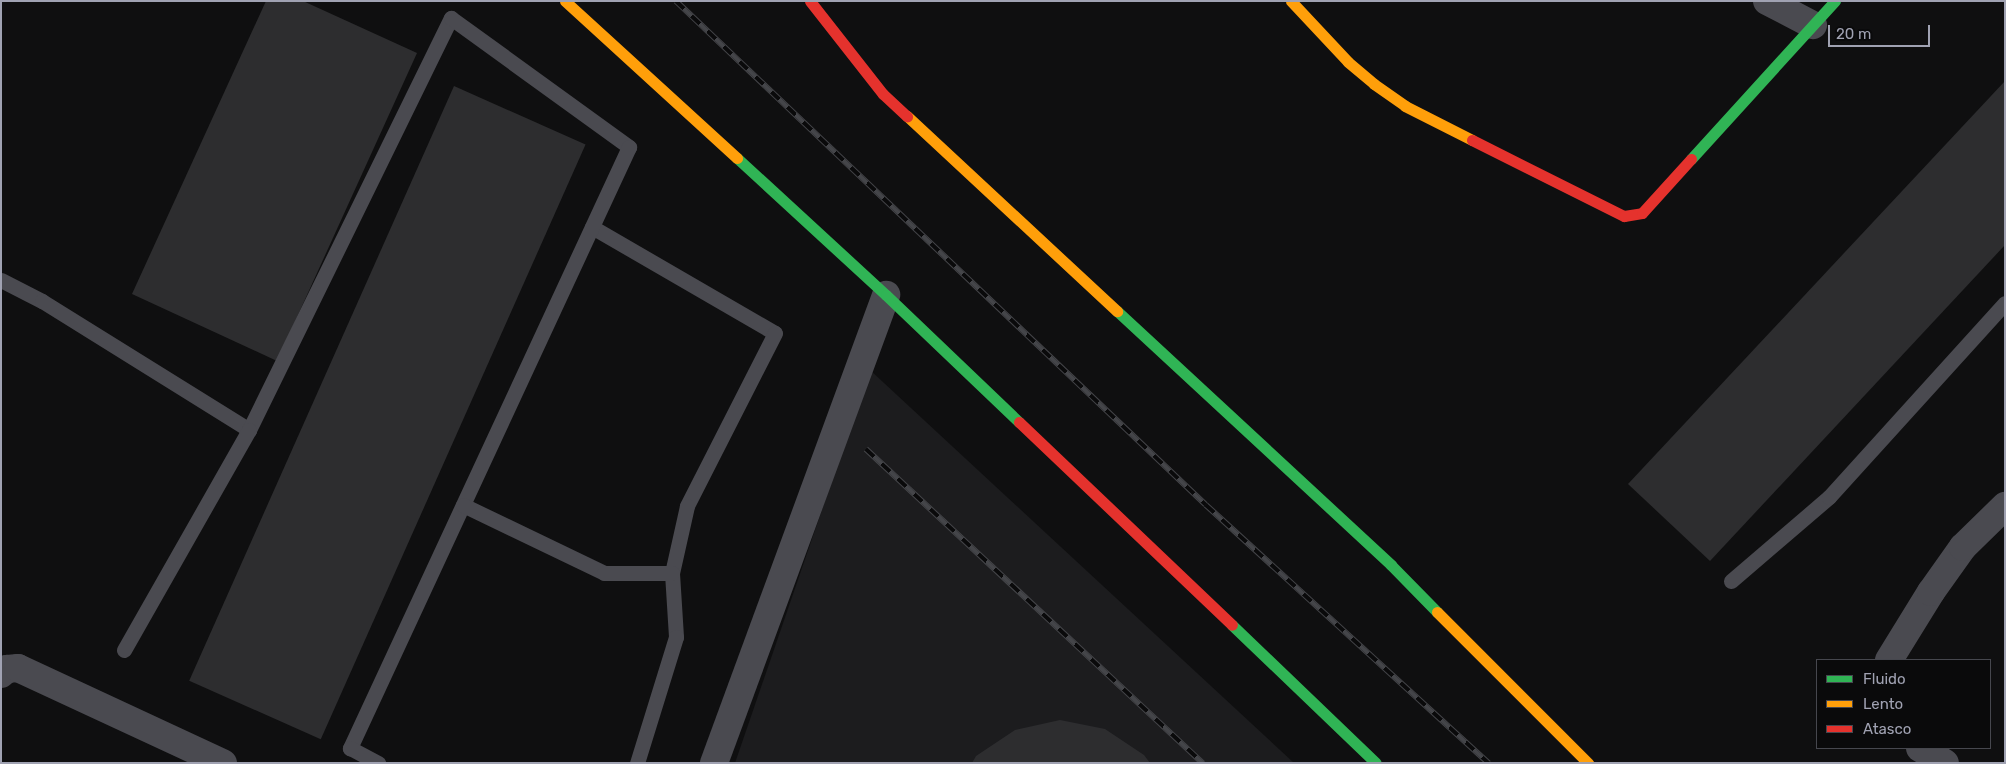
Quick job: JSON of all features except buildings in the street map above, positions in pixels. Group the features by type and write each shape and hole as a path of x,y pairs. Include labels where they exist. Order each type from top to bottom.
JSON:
{"street":[{"path":"565,1 886,295 1376,763"},
{"path":"810,1 883,94 1391,565 1545,722 1588,763"},
{"path":"1291,1 1348,62 1374,84 1405,106 1624,216 1637,216 1642,213 1835,1"},
{"path":"1767,1 1814,24"},
{"path":"714,763 886,295"},
{"path":"1890,659 1931,592 1963,547 2005,506"},
{"path":"1,674 7,669 18,668 223,763"},
{"path":"1922,749 1946,763"}],"lane":[{"path":"124,650 249,430 451,18 629,147 350,748 378,763"},
{"path":"592,227 775,333 687,506 672,573 676,637 637,763"},
{"path":"1,280 42,301 249,430"},
{"path":"1730,580 1829,497 2005,303"},
{"path":"463,505 604,573 672,573"}],"shaded area":[{"path":"870,370 1294,763 735,763"}],"railway":[{"path":"676,1 1206,505 1489,763"},
{"path":"866,449 1203,763"}],"traffic: fast":[{"path":"1691,159 1835,1"},
{"path":"737,158 886,295 1019,422"},
{"path":"1117,311 1391,565 1437,612"},
{"path":"1232,625 1376,763"}],"traffic: slow":[{"path":"565,1 737,158"},
{"path":"1291,1 1348,62 1374,84 1405,106 1472,140"},
{"path":"907,116 1117,311"},
{"path":"1437,612 1588,763"}],"traffic: jam":[{"path":"810,1 883,94 907,116"},
{"path":"1472,140 1624,216 1642,213 1691,159"},
{"path":"1019,422 1232,625"}]}
